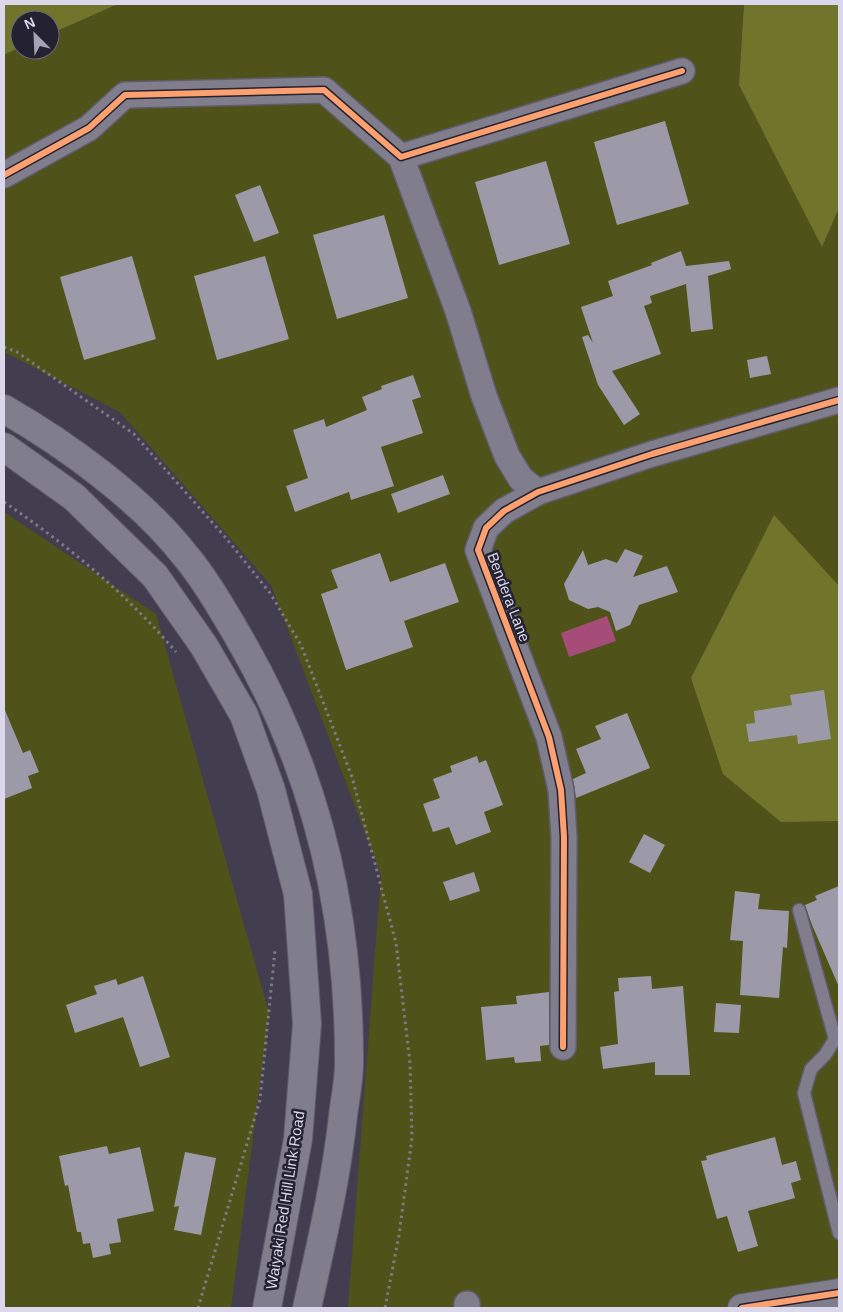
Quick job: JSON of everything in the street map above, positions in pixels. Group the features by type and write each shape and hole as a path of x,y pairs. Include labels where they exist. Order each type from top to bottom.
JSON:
{"main road":[{"path":"4,409 27,422 130,498 183,552 220,605 265,681 297,756 317,816 333,879 340,922 346,986 349,1067 337,1168 307,1308"},
{"name":"Waiyaki Red Hill Link Road","path":"4,447 74,497 155,576 204,646 244,715 271,790 298,894 307,1024 298,1139 267,1308"},
{"path":"742,1308 839,1293"}],"street":[{"path":"401,156 682,71"},
{"path":"4,175 89,128 125,96 324,90 401,156 458,311 484,396 507,456 521,479 538,492"},
{"name":"Bendera Lane","path":"564,1047 564,837 561,790 549,737 478,550 486,528 504,511 538,492 661,452 839,400"}],"lane":[{"path":"799,910 835,1039 825,1055 811,1069 804,1093 839,1233"}],"path":[{"path":"4,502 46,531 147,618 176,653"},
{"path":"198,1308 260,1100 268,1037 276,944"}],"shaded area":[{"path":"118,4 744,4 739,85 822,246 839,208 839,1308 348,1308 381,875 271,585 120,412 4,352 4,55 10,52 10,60 60,60 60,30"},
{"path":"4,512 156,614 269,1013 231,1308 4,1308"},
{"path":"607,616 616,641 569,657 561,633"}],"green space":[{"path":"4,4 118,4 60,30 60,10 10,10 10,52 4,55"},
{"path":"744,4 839,4 839,208 822,247 739,85"},
{"path":"774,515 839,586 839,821 781,822 723,774 691,678"}],"building":[{"path":"665,121 689,204 617,225 594,142"},
{"path":"546,161 570,244 499,265 475,182"},
{"path":"260,185 279,233 254,242 235,195"},
{"path":"384,215 408,298 337,319 313,235"},
{"path":"681,251 686,266 729,261 731,269 708,276 713,329 691,332 686,284 650,296 652,303 644,306 661,354 612,371 640,414 624,425 598,385 582,337 588,335 593,343 581,307 613,296 608,281 652,265 651,263"},
{"path":"132,256 156,339 84,360 60,277"},
{"path":"265,256 289,339 217,360 194,276"},
{"path":"767,356 771,374 750,378 747,360"},
{"path":"413,375 421,397 412,400 423,433 381,447 394,486 351,500 349,492 295,512 286,486 308,478 293,430 324,419 326,427 367,410 362,397 382,389 381,386"},
{"path":"443,475 450,494 398,513 391,494"},
{"path":"625,549 643,556 633,577 667,566 678,592 639,605 630,625 616,631 610,612 598,607 588,609 569,600 564,584 583,550 588,565 606,559 617,563"},
{"path":"380,553 390,582 445,563 459,602 404,621 413,647 346,670 321,594 338,588 331,570"},
{"path":"824,690 831,739 798,744 797,735 749,742 746,724 755,723 754,711 792,705 790,695"},
{"path":"4,708 23,753 30,750 39,772 28,776 32,788 4,799"},
{"path":"627,713 650,768 576,798 573,779 586,773 576,749 601,739 595,726"},
{"path":"477,756 479,763 486,760 503,805 484,812 491,832 456,845 449,827 433,832 423,804 440,798 433,779 452,772 450,766"},
{"path":"644,834 665,845 650,873 629,862"},
{"path":"474,872 480,891 450,901 443,882"},
{"path":"839,886 839,987 805,905 817,900 815,896"},
{"path":"735,891 760,894 758,909 789,911 787,948 783,947 779,998 740,995 743,941 730,940"},
{"path":"143,976 170,1057 140,1067 123,1017 75,1033 66,1005 97,994 94,986 116,979 118,985"},
{"path":"651,976 652,989 683,986 690,1075 655,1075 655,1062 603,1069 600,1047 618,1044 614,992 619,991 618,978"},
{"path":"549,992 549,1045 540,1046 541,1061 515,1063 514,1057 486,1060 481,1007 517,1004 516,996"},
{"path":"716,1003 741,1005 739,1033 714,1032"},
{"path":"775,1137 782,1165 796,1161 801,1180 791,1183 795,1198 748,1211 758,1246 738,1252 727,1216 717,1219 701,1161 707,1160 706,1156"},
{"path":"107,1146 109,1154 140,1147 154,1211 117,1219 121,1242 109,1244 111,1254 93,1258 90,1243 83,1244 81,1232 77,1232 68,1185 65,1186 59,1156"},
{"path":"185,1152 216,1158 201,1235 174,1230 179,1206 174,1207"}],"cycle path":[{"path":"4,175 89,128 125,95 324,90 401,157 682,71"},
{"path":"563,1047 564,837 561,790 549,737 478,550 486,528 504,511 538,492 652,454 839,400"},
{"path":"742,1308 839,1293"}]}
